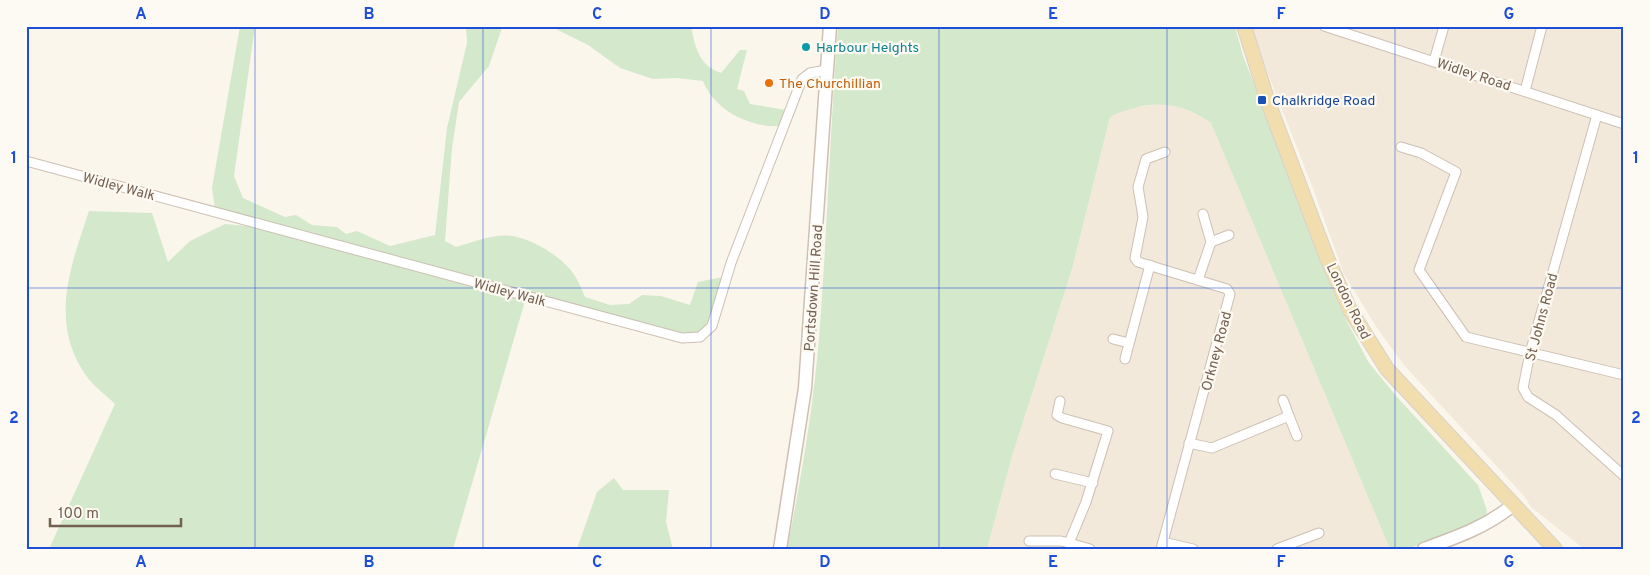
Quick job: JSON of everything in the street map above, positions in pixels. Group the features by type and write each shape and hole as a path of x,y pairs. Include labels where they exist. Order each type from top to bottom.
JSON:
{"main road":[{"name":"Portsdown Hill Road","path":"780,549 805,388 830,26"},
{"name":"London Road","path":"1244,26 1268,102 1327,258 1350,310 1388,369 1555,549"},
{"path":"1424,549 1471,533 1492,522 1513,505"}],"street":[{"name":"Widley Road","path":"1324,26 1356,31 1434,61 1623,122"},
{"path":"1434,61 1444,26"},
{"path":"1525,91 1542,26"},
{"name":"Widley Walk","path":"26,161 658,332 691,338 700,337 712,326 731,263 802,79 810,73 826,70"},
{"name":"St Johns Road","path":"1597,115 1523,382 1524,393 1556,415 1624,476"},
{"path":"1401,147 1421,153 1456,172 1419,270 1466,337 1624,376"},
{"name":"Orkney Road","path":"1162,545 1230,300 1227,289 1138,262 1135,258 1142,217 1138,187 1142,157 1165,152"},
{"path":"1198,280 1211,242 1203,214"},
{"path":"1211,242 1229,234"},
{"path":"1125,358 1150,265"},
{"path":"1113,340 1129,344"},
{"path":"1283,400 1297,436"},
{"path":"1060,401 1058,415 1062,418 1108,432 1093,483 1069,543"},
{"path":"1189,444 1212,448 1290,416"},
{"path":"1055,474 1093,483"},
{"path":"1277,549 1287,547 1320,533"},
{"path":"1029,541 1061,540 1090,549"},
{"path":"1162,545 1192,549"}],"shaded area":[{"path":"1252,26 1624,26 1624,549 1584,549 1531,507 1524,496 1403,364 1375,325 1344,274 1265,66"},
{"path":"1169,103 1196,112 1211,123 1390,549 987,549 1013,453 1072,269 1110,117 1129,108"}],"green space":[{"path":"240,26 255,26 234,176 243,198 285,217 296,215 312,225 337,227 346,234 357,231 390,246 435,235 447,128 467,43 466,26 505,26 502,28 489,66 459,102 452,148 445,241 456,247 484,238 506,235 530,241 556,256 570,269 585,297 610,305 629,304 642,295 661,296 690,305 698,282 723,277 709,322 701,332 677,334 215,208 212,188"},
{"path":"550,26 691,26 699,55 708,66 721,73 740,50 747,50 737,89 744,91 750,104 786,110 780,126 757,124 734,115 715,101 703,81 677,78 653,79 620,68 588,45"},
{"path":"838,26 1235,26 1243,56 1300,201 1319,259 1342,312 1369,363 1397,397 1478,485 1487,510 1486,515 1477,522 1408,549 1390,549 1211,123 1199,115 1174,106 1150,105 1137,107 1110,117 1072,269 1013,453 987,549 787,549 806,444 819,339"},
{"path":"89,211 152,213 168,262 190,241 225,224 247,226 416,270 525,301 453,549 49,549 115,404 85,374 74,354 68,334 66,313 70,272"},
{"path":"614,478 623,490 669,490 666,522 673,549 577,549 597,492"}],"place":[{"name":"Harbour Heights","path":"806,47"},
{"name":"The Churchillian","path":"769,83"},
{"name":"Chalkridge Road","path":"1262,100"}]}
